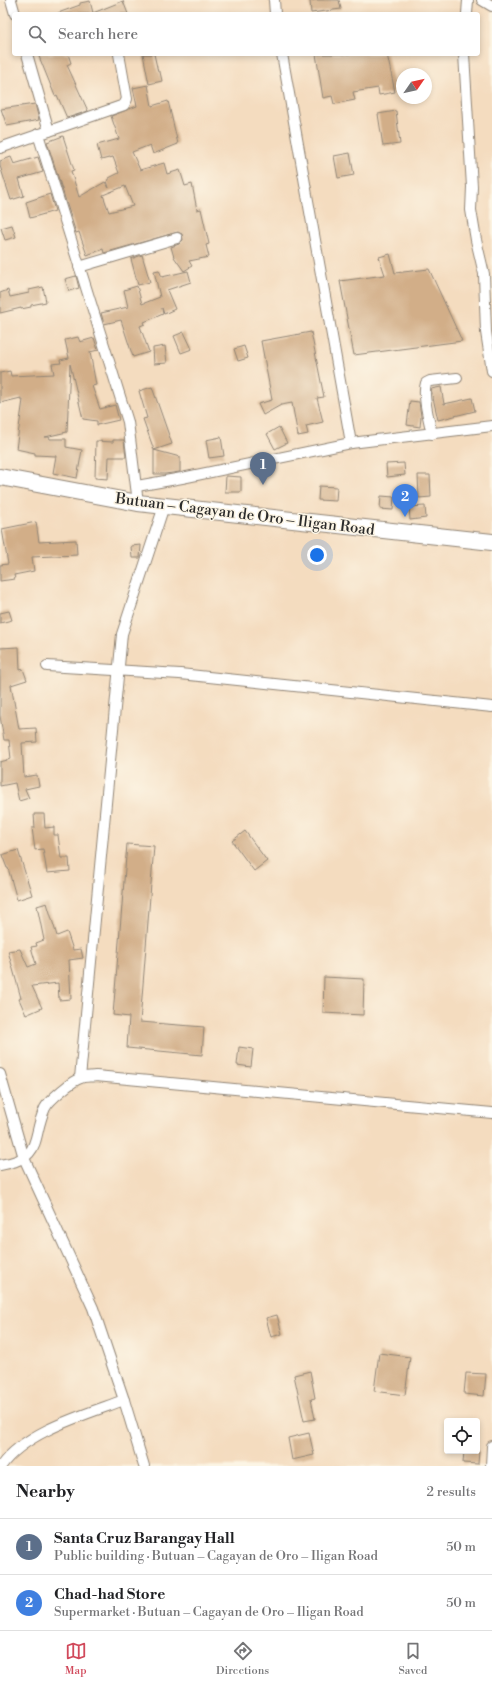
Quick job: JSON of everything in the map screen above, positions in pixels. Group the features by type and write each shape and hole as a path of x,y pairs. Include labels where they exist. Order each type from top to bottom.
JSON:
{"highway":[{"name":"Butuan – Cagayan de Oro – Iligan Road","path":"0,477 138,503 492,542"}],"street":[{"path":"11,0 14,12"},
{"path":"274,0 276,12"},
{"path":"467,12 468,0"},
{"path":"482,0 492,6"},
{"path":"28,56 49,130"},
{"path":"0,148 124,105 127,98 119,56"},
{"path":"282,56 351,443"},
{"path":"464,56 472,187 471,210 484,274 486,332 492,371"},
{"path":"38,134 128,422 138,503"},
{"path":"79,268 177,238"},
{"path":"432,434 426,402 426,383 430,381 457,378"},
{"path":"137,486 351,443 492,426"},
{"path":"80,1078 122,634 164,506"},
{"path":"47,666 180,674 492,707"},
{"path":"0,1074 24,1158 93,1308 124,1400 144,1466"},
{"path":"0,1165 24,1158 35,1146 46,1107 65,1088 80,1078 96,1076 492,1113"},
{"path":"2,1459 34,1437 64,1423 124,1400"},
{"path":"491,1466 492,1446"}],"building":[{"path":"339,0 341,9 311,12 310,1"},
{"path":"90,1 93,12 61,12 80,5 80,3"},
{"path":"123,1 127,12 96,12"},
{"path":"39,56 69,56 71,63 67,65 88,111 67,118 57,95 55,96"},
{"path":"143,56 154,56 158,72 160,72 162,81 149,84"},
{"path":"316,56 387,56 395,92 379,95 378,88 353,92 355,100 334,104 332,96 323,98"},
{"path":"148,85 152,106 168,101 178,144 153,154 150,145 132,152 140,170 164,163 167,174 180,170 185,186 192,184 197,210 201,209 209,244 206,245 209,257 189,261 192,266 184,271 174,257 171,247 179,244 183,240 182,234 178,232 104,253 103,249 87,255 79,232 76,233 47,142 63,136 74,170 71,171 79,197 105,182 109,188 107,181 109,178 119,173 113,157 101,160 97,145 119,139 111,116 137,106 133,88","holes":["125,186 133,206 109,212 103,195"]},
{"path":"35,104 39,120 7,126 1,109"},
{"path":"396,111 400,144 383,146 378,114"},
{"path":"350,153 354,175 338,178 334,156"},
{"path":"11,157 14,164 38,157 43,172 19,179 24,196 11,200 0,166 0,161"},
{"path":"50,194 55,211 30,218 26,202"},
{"path":"12,225 16,237 5,240 1,228"},
{"path":"390,254 395,273 429,269 462,341 354,355 340,281 385,275 379,257"},
{"path":"142,255 150,282 138,285 131,259"},
{"path":"159,270 162,277 188,271 191,282 167,290 175,309 164,314 162,308 163,314 144,322 145,324 140,326 149,352 133,357 121,320 104,324 101,313 128,307 124,290 137,286 142,304 160,297 154,271"},
{"path":"76,276 79,288 69,291 65,279"},
{"path":"43,287 46,302 31,305 31,307 0,313 0,293 8,290 10,297 29,293 29,290"},
{"path":"184,332 192,349 181,353 174,336"},
{"path":"311,332 324,397 317,398 323,422 306,426 308,434 298,436 292,403 281,405 263,415 258,404 272,400 261,341"},
{"path":"78,337 80,342 94,338 98,350 90,352 96,385 92,386 100,409 115,405 119,420 97,425 97,421 83,419 70,364 67,432 45,437 49,437 50,439 66,439 66,447 82,450 77,478 53,473 56,456 35,455 35,453 16,449 23,400 21,400 21,398 0,403 0,373 10,371 11,376 54,374 52,364 61,363 60,360 69,358 65,340"},
{"path":"165,346 167,363 154,364 153,348"},
{"path":"244,346 248,358 238,361 234,349"},
{"path":"152,387 172,444 154,450 143,419 147,418 139,391"},
{"path":"441,387 444,404 472,398 475,411 438,420 431,389"},
{"path":"410,401 419,402 421,416 420,427 407,425"},
{"path":"279,427 287,443 275,449 267,434"},
{"path":"221,437 224,456 209,458 206,440"},
{"path":"113,440 124,440 126,457 109,457 108,479 95,478 96,441 113,442"},
{"path":"154,450 180,457 180,472 154,474"},
{"path":"404,463 405,475 387,477 386,464"},
{"path":"418,475 430,475 431,497 419,498"},
{"path":"226,476 241,477 241,492 225,492"},
{"path":"319,486 337,487 336,501 318,500"},
{"path":"381,496 394,497 393,510 380,509"},
{"path":"425,506 426,518 410,520 409,507"},
{"path":"36,522 39,542 76,540 77,555 32,557 34,571 14,575 15,579 0,581 0,565 8,564 2,529"},
{"path":"141,545 140,558 132,558 131,546"},
{"path":"9,611 12,620 0,623 0,613"},
{"path":"19,647 20,670 23,669 27,680 11,685 19,729 36,728 37,742 22,743 24,777 37,775 39,786 25,789 29,798 19,801 15,783 0,786 0,762 11,759 9,740 4,740 0,716 0,648"},
{"path":"34,814 44,814 45,828 54,827 54,835 58,835 61,858 69,858 70,871 47,873 43,849 35,850 32,828 35,828"},
{"path":"245,831 267,861 254,871 232,841"},
{"path":"127,844 154,846 140,1022 204,1027 202,1055 127,1048 129,1017 113,1015"},
{"path":"18,850 32,895 17,900 8,868 2,855"},
{"path":"47,903 57,936 67,932 73,950 81,949 83,958 69,960 71,999 59,1000 58,983 32,986 42,1008 26,1015 19,999 21,998 8,951 20,949 28,967 36,964 31,947 37,946 36,943 44,940 37,906"},
{"path":"324,977 364,979 363,1015 323,1013"},
{"path":"239,1047 253,1049 251,1067 237,1065"},
{"path":"277,1315 282,1334 271,1337 266,1318"},
{"path":"379,1353 410,1357 405,1395 374,1391"},
{"path":"310,1371 315,1398 311,1399 315,1419 304,1421 294,1375"},
{"path":"466,1373 486,1374 484,1396 464,1394"},
{"path":"309,1433 314,1455 292,1460 288,1438"},
{"path":"464,1454 479,1454 478,1464 463,1463"}],"place":[{"name":"Santa Cruz Barangay Hall","path":"263,485"},
{"name":"Chad-had Store","path":"405,517"}]}
